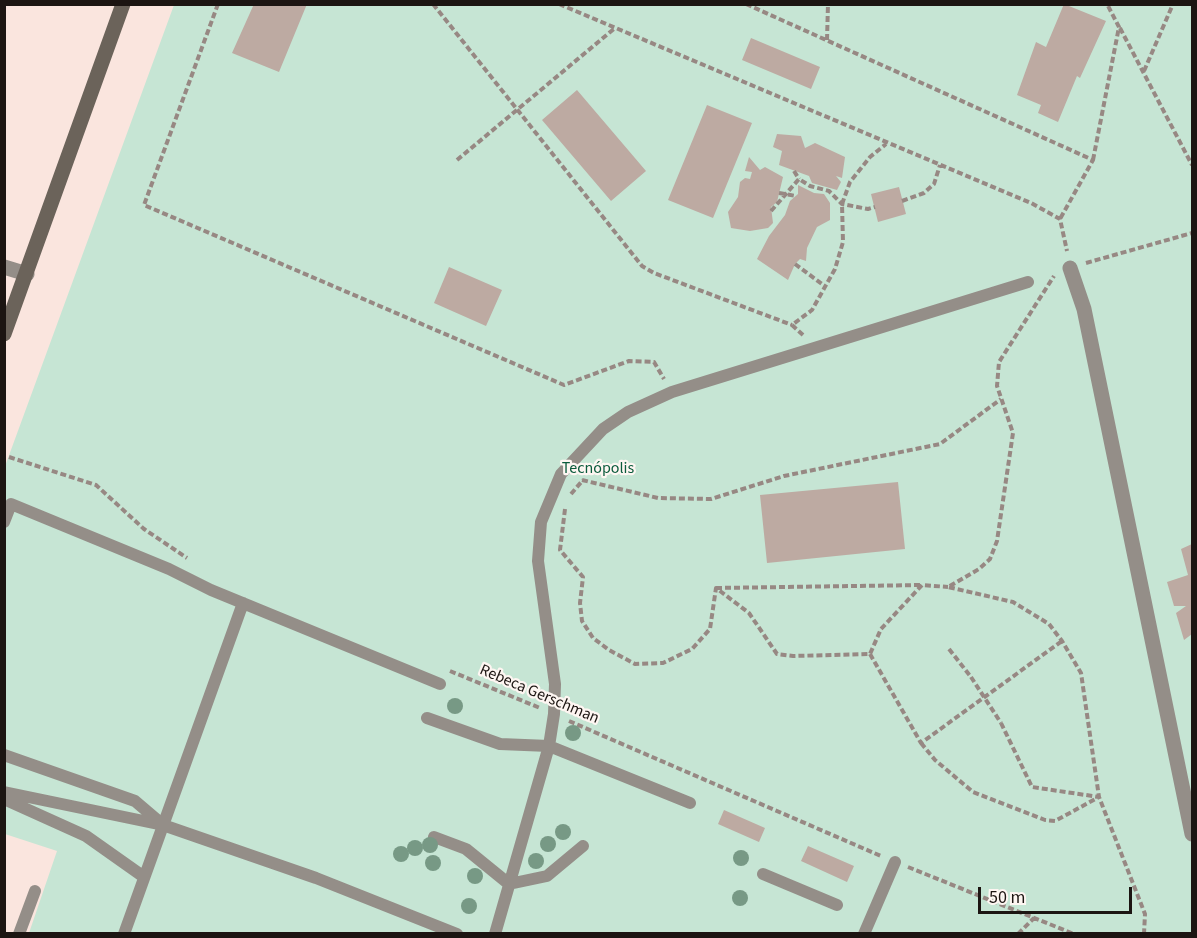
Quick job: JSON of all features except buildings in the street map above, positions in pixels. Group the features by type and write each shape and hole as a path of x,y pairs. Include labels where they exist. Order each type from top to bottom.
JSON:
{"main road":[{"path":"4,334 123,4"}],"street":[{"path":"4,267 27,274"},
{"path":"1070,268 1084,309 1192,834"}],"lane":[{"path":"495,933 549,746 554,714 555,684 538,561 541,522 561,474 603,429 628,412 672,392 1028,282"},
{"path":"4,522 11,504 440,684"},
{"path":"124,933 243,603"},
{"path":"428,718 500,744 549,746 690,802"},
{"path":"4,755 135,801 163,825"},
{"path":"4,792 163,825 335,885 457,933"},
{"path":"4,799 86,836 144,877"},
{"path":"434,837 466,849 509,884"},
{"path":"509,884 547,876 583,846"},
{"path":"864,933 895,862"},
{"path":"763,874 837,905"},
{"path":"20,933 34,891"}],"path":[{"path":"218,4 144,205 564,385 629,361 654,362 672,392"},
{"path":"433,4 642,266 654,273 792,326 817,346"},
{"path":"559,4 1031,203 1060,219"},
{"path":"746,4 1092,160"},
{"path":"827,40 828,4"},
{"path":"1107,4 1192,165"},
{"path":"1144,72 1173,4"},
{"path":"1119,27 1092,160 1060,219 1070,268 1192,233"},
{"path":"457,160 615,28"},
{"path":"792,326 812,310 826,287 843,242 842,204 859,169 887,144"},
{"path":"902,201 924,194 934,184 940,165"},
{"path":"794,171 799,179 810,186 829,191 842,204 868,209 875,207"},
{"path":"771,211 787,196 799,179"},
{"path":"779,193 796,196"},
{"path":"795,264 826,287"},
{"path":"948,587 979,569 990,559 997,541 1012,433 997,386 999,362 1056,273 1028,282"},
{"path":"561,474 658,498 711,499 784,476 940,444 1001,399"},
{"path":"9,457 96,485 144,529 189,560"},
{"path":"584,480 566,500 560,550 583,576 582,621 593,638 609,650 636,664 663,663 692,649 710,629 716,588"},
{"path":"716,588 922,585 948,587 1013,602 1049,624 1081,673 1099,797 1146,914 1144,933"},
{"path":"870,654 881,629 922,585"},
{"path":"716,588 749,613 777,654 870,654"},
{"path":"921,743 1062,641"},
{"path":"949,649 971,677 1001,723 1032,787 1099,797"},
{"path":"870,654 921,743 935,760 973,792 1045,820 1055,821 1099,797"},
{"name":"Rebeca Gerschman","path":"446,669 895,862 1074,933"},
{"path":"1018,933 1034,918"}],"green space":[{"name":"Tecnópolis","path":"174,5 1192,5 1192,933 29,933 57,851 5,834 4,469"}]}
